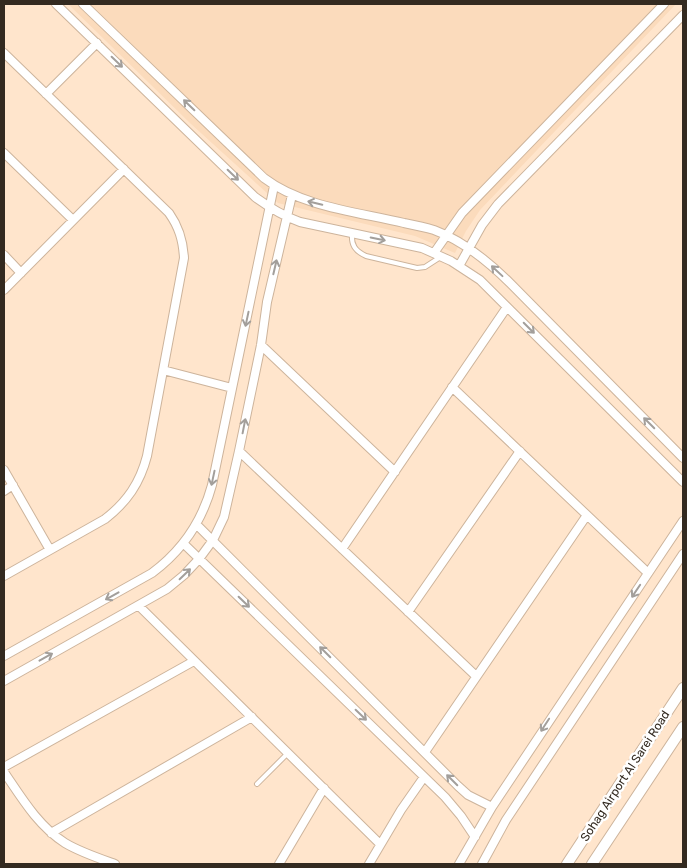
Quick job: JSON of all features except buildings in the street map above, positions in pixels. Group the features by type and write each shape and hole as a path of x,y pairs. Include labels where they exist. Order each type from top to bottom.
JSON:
{"street":[{"path":"56,4 255,197 270,208 287,218 300,222 422,248 438,254 480,280 683,482"},
{"path":"83,4 274,186 304,200 432,229 468,247 498,271 683,458"},
{"path":"438,254 445,235 462,213 664,4"},
{"path":"459,266 468,247 498,204 683,15"},
{"path":"46,94 97,43"},
{"path":"4,52 168,213 180,232 184,245 184,258 144,468 133,492 106,519 4,576"},
{"path":"4,153 73,220"},
{"path":"4,290 124,169"},
{"path":"4,656 152,573 166,563 184,544 197,525 212,485 274,186"},
{"path":"4,681 167,589 184,575 213,540 224,517 261,345 267,302 292,195"},
{"path":"4,255 21,273"},
{"path":"342,549 507,306"},
{"path":"261,345 395,472"},
{"path":"163,370 232,388"},
{"path":"452,388 648,573"},
{"path":"239,451 476,676"},
{"path":"408,612 520,452"},
{"path":"4,470 50,550"},
{"path":"4,491 13,486"},
{"path":"425,752 587,515"},
{"path":"459,864 492,807 683,522"},
{"path":"197,525 468,794 492,807"},
{"path":"184,544 454,806 475,837"},
{"path":"482,864 511,812 683,554"},
{"path":"139,606 380,844"},
{"path":"4,767 194,661"},
{"name":"Sohag Airport Al Sarei Road","path":"567,864 683,688"},
{"path":"52,833 252,717"},
{"name":"Sohag Airport Al Sarei Road","path":"592,864 683,727"},
{"path":"4,772 36,818 52,833 76,849 115,864"},
{"path":"369,864 424,777"},
{"path":"279,864 324,788"}],"lane":[{"path":"352,233 351,240 354,247 359,253 366,256 417,268 434,262 438,254"},
{"path":"257,784 288,753"}],"shaded area":[{"path":"68,4 676,4 480,210 466,231 455,253 415,236 278,203 191,124"}]}
